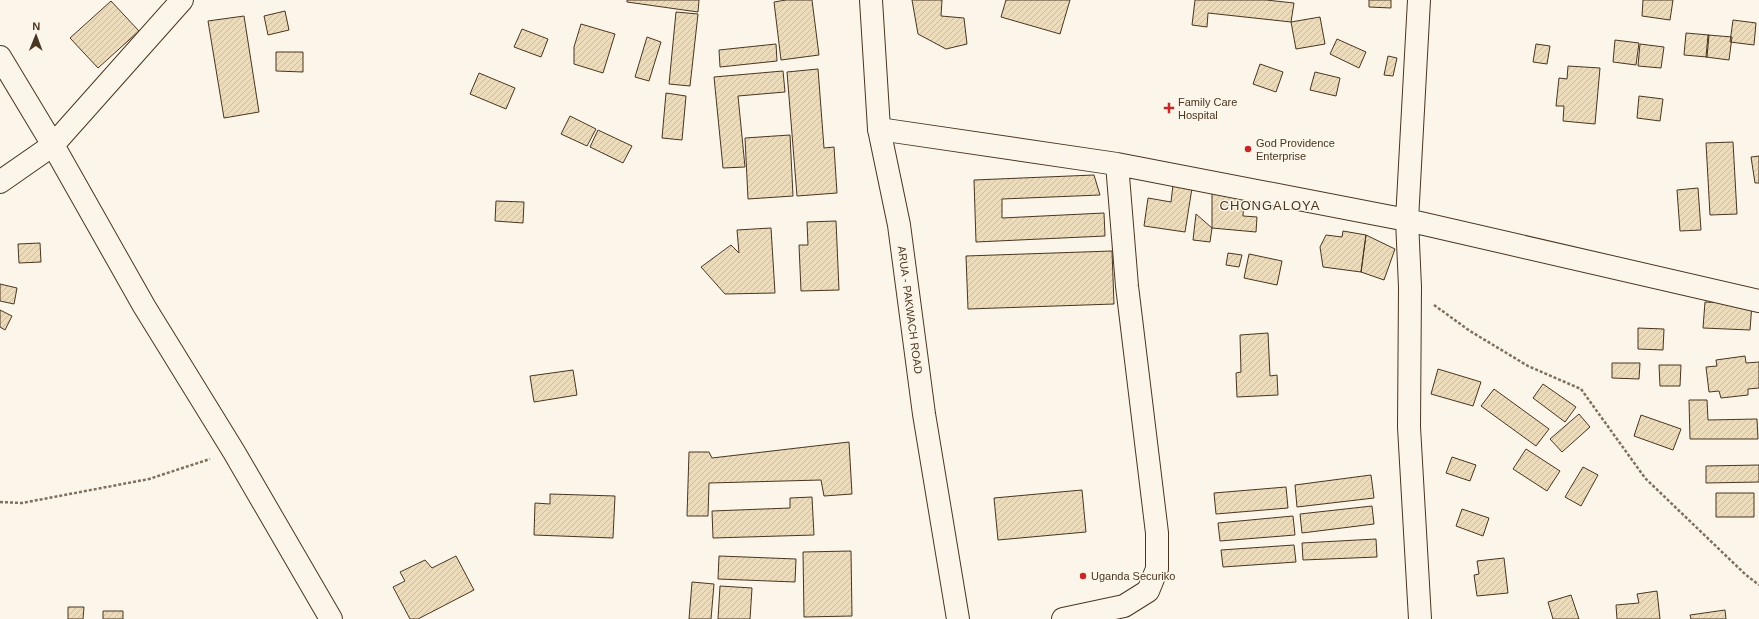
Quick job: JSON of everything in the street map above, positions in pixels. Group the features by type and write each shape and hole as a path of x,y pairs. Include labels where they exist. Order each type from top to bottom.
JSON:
{"street":[{"path":"0,182 53,145 182,0"},
{"name":"ARUA - PAKWACH ROAD","path":"871,0 879,129 899,225 924,414 958,619"},
{"path":"1419,0 1407,220 1410,288 1409,427 1420,619"},
{"path":"0,57 53,145 144,306 234,452 331,619"},
{"path":"879,129 1117,164 1407,220 1759,301"},
{"path":"1063,619 1124,606 1148,591 1157,569 1157,533 1127,286 1117,164"}],"path":[{"path":"1410,288 1470,330 1528,366 1580,389 1645,478 1746,575 1759,585"},
{"path":"0,502 22,503 149,479 234,452"}],"building":[{"path":"627,0 699,0 698,12 627,2"},
{"path":"786,0 812,0 819,55 781,60 774,2"},
{"path":"912,0 942,0 941,16 964,18 967,44 946,49 918,34"},
{"path":"1006,0 1070,0 1060,34 1001,17"},
{"path":"1195,0 1266,0 1294,3 1291,22 1208,13 1207,27 1192,25"},
{"path":"1369,0 1391,0 1391,8 1369,7"},
{"path":"1643,0 1673,0 1670,20 1642,16"},
{"path":"111,1 139,31 98,68 70,38"},
{"path":"285,11 289,30 268,35 264,16"},
{"path":"676,12 698,14 690,86 669,84"},
{"path":"244,16 259,112 224,118 208,21"},
{"path":"1320,17 1325,44 1296,49 1291,22"},
{"path":"1733,20 1756,23 1754,45 1730,42"},
{"path":"581,24 615,34 603,73 574,64 574,47"},
{"path":"522,29 548,39 541,57 514,47"},
{"path":"1686,33 1709,35 1707,57 1684,55"},
{"path":"1708,35 1732,37 1729,60 1706,57"},
{"path":"647,37 661,42 649,81 635,77"},
{"path":"1337,39 1366,52 1359,68 1330,54"},
{"path":"1615,40 1639,43 1636,65 1613,62"},
{"path":"776,44 777,61 720,67 719,50"},
{"path":"1536,44 1550,46 1547,64 1533,62"},
{"path":"1640,44 1664,47 1661,68 1638,66"},
{"path":"276,52 303,52 303,72 276,71"},
{"path":"1388,56 1397,58 1393,76 1384,75"},
{"path":"1260,64 1283,72 1276,92 1253,84"},
{"path":"1568,66 1600,68 1595,124 1563,121 1564,106 1556,106 1559,78 1567,79"},
{"path":"818,69 824,148 834,147 837,193 797,196 787,72"},
{"path":"783,71 785,92 738,96 745,167 723,168 714,77"},
{"path":"1315,72 1340,78 1336,96 1310,90"},
{"path":"479,73 515,88 506,109 470,94"},
{"path":"666,93 686,96 682,140 662,138"},
{"path":"1639,96 1663,99 1660,121 1637,118"},
{"path":"570,116 596,129 587,146 561,134"},
{"path":"598,130 632,146 623,163 590,147"},
{"path":"790,135 793,196 748,199 745,138"},
{"path":"1733,142 1737,214 1710,215 1706,143"},
{"path":"1759,156 1759,183 1755,183 1751,157"},
{"path":"1094,175 1100,195 1002,199 1002,218 1104,213 1105,236 976,242 974,180"},
{"path":"1173,185 1192,188 1185,232 1144,226 1148,198 1171,202"},
{"path":"1698,188 1701,230 1680,231 1677,190"},
{"path":"1212,193 1244,196 1243,216 1257,217 1256,232 1212,228"},
{"path":"496,201 524,202 523,223 495,221"},
{"path":"1196,214 1212,228 1210,242 1193,240"},
{"path":"836,221 839,290 801,291 799,245 808,245 807,222"},
{"path":"771,228 775,293 725,294 701,267 731,245 739,253 737,230"},
{"path":"1343,231 1366,235 1361,272 1323,267 1320,247 1326,235 1342,237"},
{"path":"1366,235 1395,249 1384,280 1361,272"},
{"path":"40,243 41,262 19,263 18,244"},
{"path":"1112,251 1114,304 968,309 966,256"},
{"path":"1228,253 1242,255 1239,267 1226,265"},
{"path":"1249,254 1282,261 1277,285 1244,278"},
{"path":"0,284 17,288 14,304 0,301"},
{"path":"1705,302 1752,304 1750,330 1703,328"},
{"path":"0,310 12,316 5,330 0,327"},
{"path":"1638,328 1664,329 1663,350 1638,349"},
{"path":"1268,333 1270,376 1277,375 1278,395 1237,397 1236,373 1241,372 1240,335"},
{"path":"1745,356 1746,363 1759,362 1759,388 1748,389 1748,395 1721,398 1719,391 1709,392 1706,367 1717,366 1716,360"},
{"path":"1612,363 1640,363 1639,379 1612,378"},
{"path":"1659,365 1681,365 1680,386 1660,386"},
{"path":"1438,369 1481,382 1473,406 1431,394"},
{"path":"573,370 577,395 534,402 530,376"},
{"path":"1543,384 1576,407 1565,422 1533,398"},
{"path":"1494,389 1549,429 1536,446 1481,406"},
{"path":"1689,400 1707,400 1708,420 1757,419 1758,439 1690,439"},
{"path":"1579,414 1590,427 1562,452 1550,439"},
{"path":"1641,415 1681,429 1673,450 1634,436"},
{"path":"849,442 852,494 824,496 821,480 709,483 708,516 687,516 689,452 709,452 712,458"},
{"path":"1526,449 1560,471 1547,491 1513,469"},
{"path":"1452,457 1476,465 1470,481 1446,473"},
{"path":"1759,465 1759,482 1706,483 1706,466"},
{"path":"1583,467 1598,475 1581,506 1565,497"},
{"path":"1371,475 1374,498 1297,507 1295,485"},
{"path":"1286,487 1288,508 1216,514 1214,493"},
{"path":"1082,490 1086,532 998,540 994,498"},
{"path":"1716,493 1754,493 1754,517 1716,517"},
{"path":"550,494 615,496 613,538 534,535 535,503 550,504"},
{"path":"812,497 814,535 713,538 712,511 790,508 790,498"},
{"path":"1372,506 1374,524 1302,533 1300,514"},
{"path":"1462,509 1489,518 1483,536 1456,526"},
{"path":"1293,516 1295,535 1220,541 1218,523"},
{"path":"1376,539 1377,557 1303,560 1302,543"},
{"path":"1294,545 1296,562 1223,567 1221,550"},
{"path":"851,551 852,616 804,617 803,552"},
{"path":"456,556 474,590 418,619 410,619 393,587 405,581 400,572 425,560 432,568"},
{"path":"719,556 796,559 795,582 718,579"},
{"path":"1504,558 1508,593 1477,596 1474,575 1479,574 1477,561"},
{"path":"692,582 714,584 711,619 689,619"},
{"path":"720,586 752,588 750,619 718,619"},
{"path":"1657,591 1660,619 1617,619 1616,605 1639,603 1637,594"},
{"path":"1571,595 1579,619 1553,619 1548,602"},
{"path":"68,607 84,607 83,619 68,619"},
{"path":"1725,610 1726,619 1691,619 1690,615"},
{"path":"103,611 123,611 123,619 103,619"}],"place":[{"name":"Family Care Hospital","path":"1169,108"},
{"name":"God Providence Enterprise","path":"1248,149"},
{"name":"Uganda Securiko","path":"1083,576"}],"district":[{"name":"CHONGALOYA","path":"1270,205"}]}
